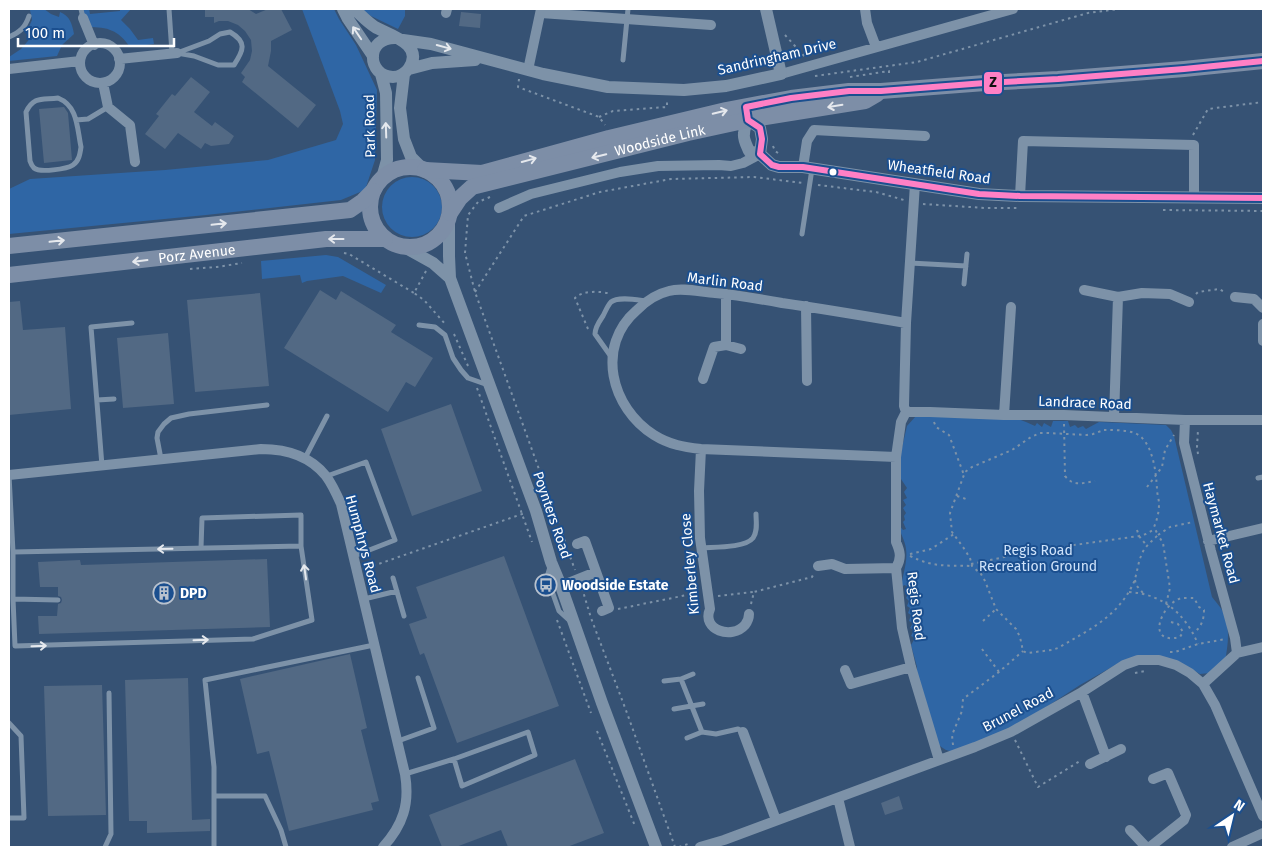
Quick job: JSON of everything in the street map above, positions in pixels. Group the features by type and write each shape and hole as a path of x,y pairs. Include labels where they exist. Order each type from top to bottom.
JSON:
{"main road":[{"name":"Woodside Link","path":"450,215 460,198 472,187 688,133 747,113 865,101 881,91 1184,69 1263,61"},
{"name":"Woodside Link","path":"424,169 482,174 609,138 726,110 747,113"},
{"path":"412,167 424,169 442,182 448,192 450,215 445,228 438,237 428,244 406,248 385,239 372,222 370,212 373,191 382,178 391,171 412,167"},
{"name":"Porz Avenue","path":"9,246 350,210 373,191"},
{"name":"Porz Avenue","path":"9,275 326,239 385,239"}],"street":[{"path":"342,9 373,56"},
{"path":"354,9 374,26 400,39 408,44 411,50 412,63 406,71 392,77 382,74 376,69 374,63 374,50 383,40 390,38 400,39"},
{"path":"766,9 781,74"},
{"path":"865,9 867,23 876,47"},
{"name":"Sandringham Drive","path":"400,39 438,46 485,59 523,74 543,74 608,87 684,90 726,86 781,74 1013,9"},
{"path":"523,74 541,11 627,14 711,25"},
{"path":"82,13 94,45"},
{"path":"94,45 107,45 117,53 119,59 118,72 114,77 103,83 86,78 80,61 85,51 94,45"},
{"path":"119,59 174,53"},
{"name":"Sandringham Drive","path":"406,71 432,63 485,59"},
{"path":"9,69 80,61"},
{"path":"406,71 400,108 404,139 411,156 424,169"},
{"name":"Park Road","path":"382,74 386,93 388,160 382,178"},
{"path":"103,83 108,106 130,125 135,162"},
{"path":"499,208 531,194 620,172 658,166 731,166 743,163 760,154 762,139 760,128 747,113"},
{"path":"808,168 806,141 814,130 925,136"},
{"path":"1020,196 1023,141 1194,145 1194,198"},
{"name":"Wheatfield Road","path":"760,154 772,165 779,167 808,168 979,194 1263,198"},
{"name":"Regis Road","path":"915,184 906,322 904,404 906,412 902,422 896,457 896,542 900,550 899,563 896,568 902,628 911,667 939,760"},
{"name":"Poynters Road","path":"450,215 448,256 450,278 536,511 551,562 656,847"},
{"name":"Poynters Road","path":"406,248 433,263 450,278"},
{"name":"Marlin Road","path":"896,457 701,449 673,445 654,435 636,420 622,402 614,378 612,358 615,340 623,324 647,301 673,290 726,294 906,322"},
{"path":"1084,290 1118,298 1142,293 1170,294 1189,302"},
{"path":"726,294 726,345"},
{"path":"1114,417 1118,298"},
{"path":"1235,298 1254,299 1263,308"},
{"path":"806,306 807,381"},
{"path":"1004,415 1011,308"},
{"path":"1263,324 1263,341"},
{"path":"703,379 714,347 726,345 741,349"},
{"name":"Landrace Road","path":"906,412 1064,415 1185,420 1263,420"},
{"name":"Haymarket Road","path":"1185,420 1184,443 1208,541 1235,638 1237,653"},
{"name":"Humphrys Road","path":"9,475 262,449 288,452 305,458 317,466 326,476 341,504 405,774 407,787 405,810 399,826 384,847"},
{"name":"Kimberley Close","path":"701,449 699,491 700,538 710,609 708,619 713,626 727,633 738,631 749,620 749,614"},
{"path":"1208,541 1263,528"},
{"path":"577,544 585,541 596,572 605,609"},
{"path":"818,566 832,564 845,569 896,568"},
{"path":"561,586 596,572"},
{"path":"1203,684 1237,653 1263,647"},
{"name":"Brunel Road","path":"700,847 726,844 776,820 975,748 1011,732 1082,692 1124,665 1138,660 1159,660 1176,665 1190,673 1203,684 1216,705 1261,805 1263,816"},
{"path":"845,670 851,684 911,667"},
{"path":"1082,692 1106,757"},
{"path":"743,732 776,820"},
{"path":"1090,764 1120,749"},
{"path":"1150,847 1184,820 1186,815 1168,773 1153,780"},
{"path":"838,798 850,847"},
{"path":"1130,830 1146,847"},
{"path":"1232,847 1263,834"}],"lane":[{"path":"169,9 174,53"},
{"path":"623,60 627,14"},
{"path":"9,37 18,33 25,26 29,16"},
{"path":"230,32 239,37 243,45 242,54 234,65 218,65 194,56 174,53 209,41 220,34 230,32"},
{"path":"58,98 64,100 73,109 76,120 81,147 75,164 67,168 40,171 32,167 26,112 30,104 35,100 58,98"},
{"path":"76,120 88,119 108,106"},
{"path":"802,234 810,184 808,168"},
{"path":"964,284 967,254"},
{"path":"910,263 966,266"},
{"path":"612,358 596,334 599,322 611,302 616,299 647,301"},
{"path":"102,466 91,327 132,323"},
{"path":"419,325 435,327 445,335 453,358 468,378 489,385"},
{"path":"97,400 114,399"},
{"path":"162,459 157,438 158,432 171,418 189,414 267,405"},
{"path":"305,458 327,416"},
{"path":"326,476 366,462 395,540 354,556"},
{"path":"9,475 15,646 253,639 312,620 301,546 301,515 202,518 202,548"},
{"path":"701,548 740,545 748,542 753,538 756,531 756,514"},
{"path":"13,552 301,546"},
{"path":"551,562 547,577 559,611 574,624"},
{"path":"393,578 404,616"},
{"path":"364,599 397,591"},
{"path":"13,599 58,600"},
{"path":"214,847 214,767 205,680 374,645"},
{"path":"664,681 681,679 693,674"},
{"path":"398,742 434,728 418,678"},
{"path":"681,679 702,732"},
{"path":"105,847 111,834 109,693"},
{"path":"674,709 703,704"},
{"path":"9,723 21,736 24,818 9,818"},
{"path":"687,738 702,732 716,734 738,730 743,732"},
{"path":"405,774 454,759 528,732 535,755 462,786 454,759"},
{"path":"214,796 265,796 286,847"}],"path":[{"path":"1088,13 1089,9"},
{"path":"811,77 917,62 1088,13 1119,9"},
{"path":"784,35 807,59"},
{"path":"523,74 518,87 599,116 605,125"},
{"path":"599,116 613,111 667,107 666,100"},
{"path":"1187,145 1208,109 1263,102"},
{"path":"772,144 775,151 782,156"},
{"path":"475,292 524,216 600,192 671,179 754,177 876,192 907,201"},
{"path":"349,254 424,300 448,328"},
{"path":"414,293 426,272"},
{"path":"1189,302 1198,292 1219,289 1235,298"},
{"path":"598,339 591,337 575,298 586,293 605,293 630,300"},
{"path":"454,335 471,372"},
{"path":"358,571 523,515 476,384"},
{"path":"1064,415 1065,476 1070,482 1076,484 1095,481"},
{"path":"932,418 936,427 949,435 964,475"},
{"path":"1023,651 1016,629 996,609 981,574 972,565 963,547 952,532 950,513 965,472 972,467 1012,450 1024,440 1036,434 1093,434 1104,430 1136,434 1144,441 1150,450 1156,476 1159,505 1154,527 1163,543 1170,588 1166,604"},
{"path":"1198,430 1197,447 1199,456"},
{"path":"1147,487 1162,467 1165,450 1170,440 1177,433"},
{"path":"957,496 968,500"},
{"path":"1213,518 1222,530"},
{"path":"1023,651 1027,653 1058,648 1102,622 1129,592 1135,580 1141,556 1147,546 1170,527 1198,521"},
{"path":"954,534 931,549 908,555 922,562 935,565 972,565 1038,550 1139,536 1155,529"},
{"path":"1137,530 1147,546"},
{"path":"605,609 708,594 754,592 812,577 818,566"},
{"path":"1135,580 1136,585 1144,594"},
{"path":"749,614 754,592"},
{"path":"1129,592 1144,594 1170,606 1184,620 1198,644"},
{"path":"1171,622 1178,624 1183,632 1180,637 1165,638 1160,633 1159,625 1163,613 1181,598 1194,598 1199,607 1204,610 1204,618 1198,630 1193,633"},
{"path":"983,621 996,609"},
{"path":"1178,624 1184,620"},
{"path":"1169,652 1175,652 1198,644 1235,638"},
{"path":"982,649 1000,672"},
{"path":"953,750 952,735 962,711 963,699 1000,672 1023,651"},
{"path":"1133,673 1150,670"},
{"path":"597,731 636,829"},
{"path":"1011,732 1038,787 1080,761 1090,764"}],"green space":[{"path":"22,9 44,9 59,17 60,12 68,18 74,34 62,45 57,56 9,61 9,57 21,49 33,35 27,31 32,20 30,10"},
{"path":"89,9 90,14 131,9 121,20 138,40 153,38 154,44 130,47 117,33 107,29 88,27 83,11"},
{"path":"302,9 334,9 356,45 377,90 375,160 365,190 341,200 9,234 9,189 30,179 165,170 268,160 336,140 343,124 340,111"},
{"path":"361,9 405,9 405,16 398,29"},
{"path":"412,177 428,182 433,186 437,191 442,207 437,223 433,228 428,232 412,237 396,232 391,228 387,223 382,207 387,191 391,186 396,182"},
{"path":"326,255 338,257 386,285 381,293 343,276 302,283 300,275 262,279 261,261"},
{"name":"Regis Road Recreation Ground","path":"916,416 1018,419 1035,426 1037,423 1042,427 1044,423 1051,427 1053,421 1068,421 1070,427 1075,425 1078,428 1083,426 1086,429 1099,422 1166,425 1174,436 1212,597 1222,610 1227,622 1228,642 1225,661 1210,673 1200,674 1182,664 1119,663 1009,729 956,751 949,751 941,747 917,682 917,667 911,645 915,638 911,636 914,630 910,628 913,623 909,621 911,615 908,613 910,608 907,606 909,601 906,598 908,594 905,591 907,586 904,585 901,589 906,554 899,525 903,530 906,529 903,522 906,513 903,508 906,505 903,500 907,498 904,492 907,488 901,479 900,456 907,426"}],"building":[{"path":"205,9 248,9 256,14 268,9 281,9 292,30 271,41 268,66 316,105 298,128 242,82 245,77 241,73 250,60 252,51 251,40 245,31 238,25 228,21 214,23 214,17 205,17"},
{"path":"461,12 481,14 480,28 459,26"},
{"path":"191,77 210,92 194,112 212,126 215,122 234,136 229,144 211,146 205,143 201,149 178,133 165,149 145,134 159,116 156,114 172,94 175,96"},
{"path":"64,107 68,113 72,160 44,163 39,109"},
{"path":"320,290 336,300 341,291 396,325 391,332 433,358 415,387 406,382 388,412 284,348"},
{"path":"260,293 269,386 195,392 187,300"},
{"path":"20,301 23,330 65,327 71,409 9,415 9,302"},
{"path":"168,333 174,404 123,408 117,338"},
{"path":"451,404 482,491 412,516 381,429"},
{"path":"504,556 559,706 457,743 424,653 420,655 409,624 427,618 416,587"},
{"name":"DPD","path":"267,559 270,627 39,634 38,616 57,616 58,604 62,600 58,596 58,587 40,587 38,562 80,560 81,565"},
{"path":"350,654 367,728 361,730 379,801 371,803 373,810 289,831 269,751 257,754 240,679"},
{"path":"188,678 192,820 210,819 210,831 147,833 147,821 129,821 125,680"},
{"path":"102,685 106,815 48,816 44,686"},
{"path":"575,759 604,833 567,847 508,847 501,830 456,847 442,847 429,815"},
{"path":"899,796 903,809 885,815 881,803"}],"transit line":[{"name":"Z","path":"1263,61 1058,79 881,91 849,91 791,98 746,107 748,120 760,128 762,139 760,154 772,165 779,167 803,167 979,194 1263,198"}],"place":[{"name":"Woodside Estate","path":"546,585"},
{"name":"DPD","path":"164,593"}]}
